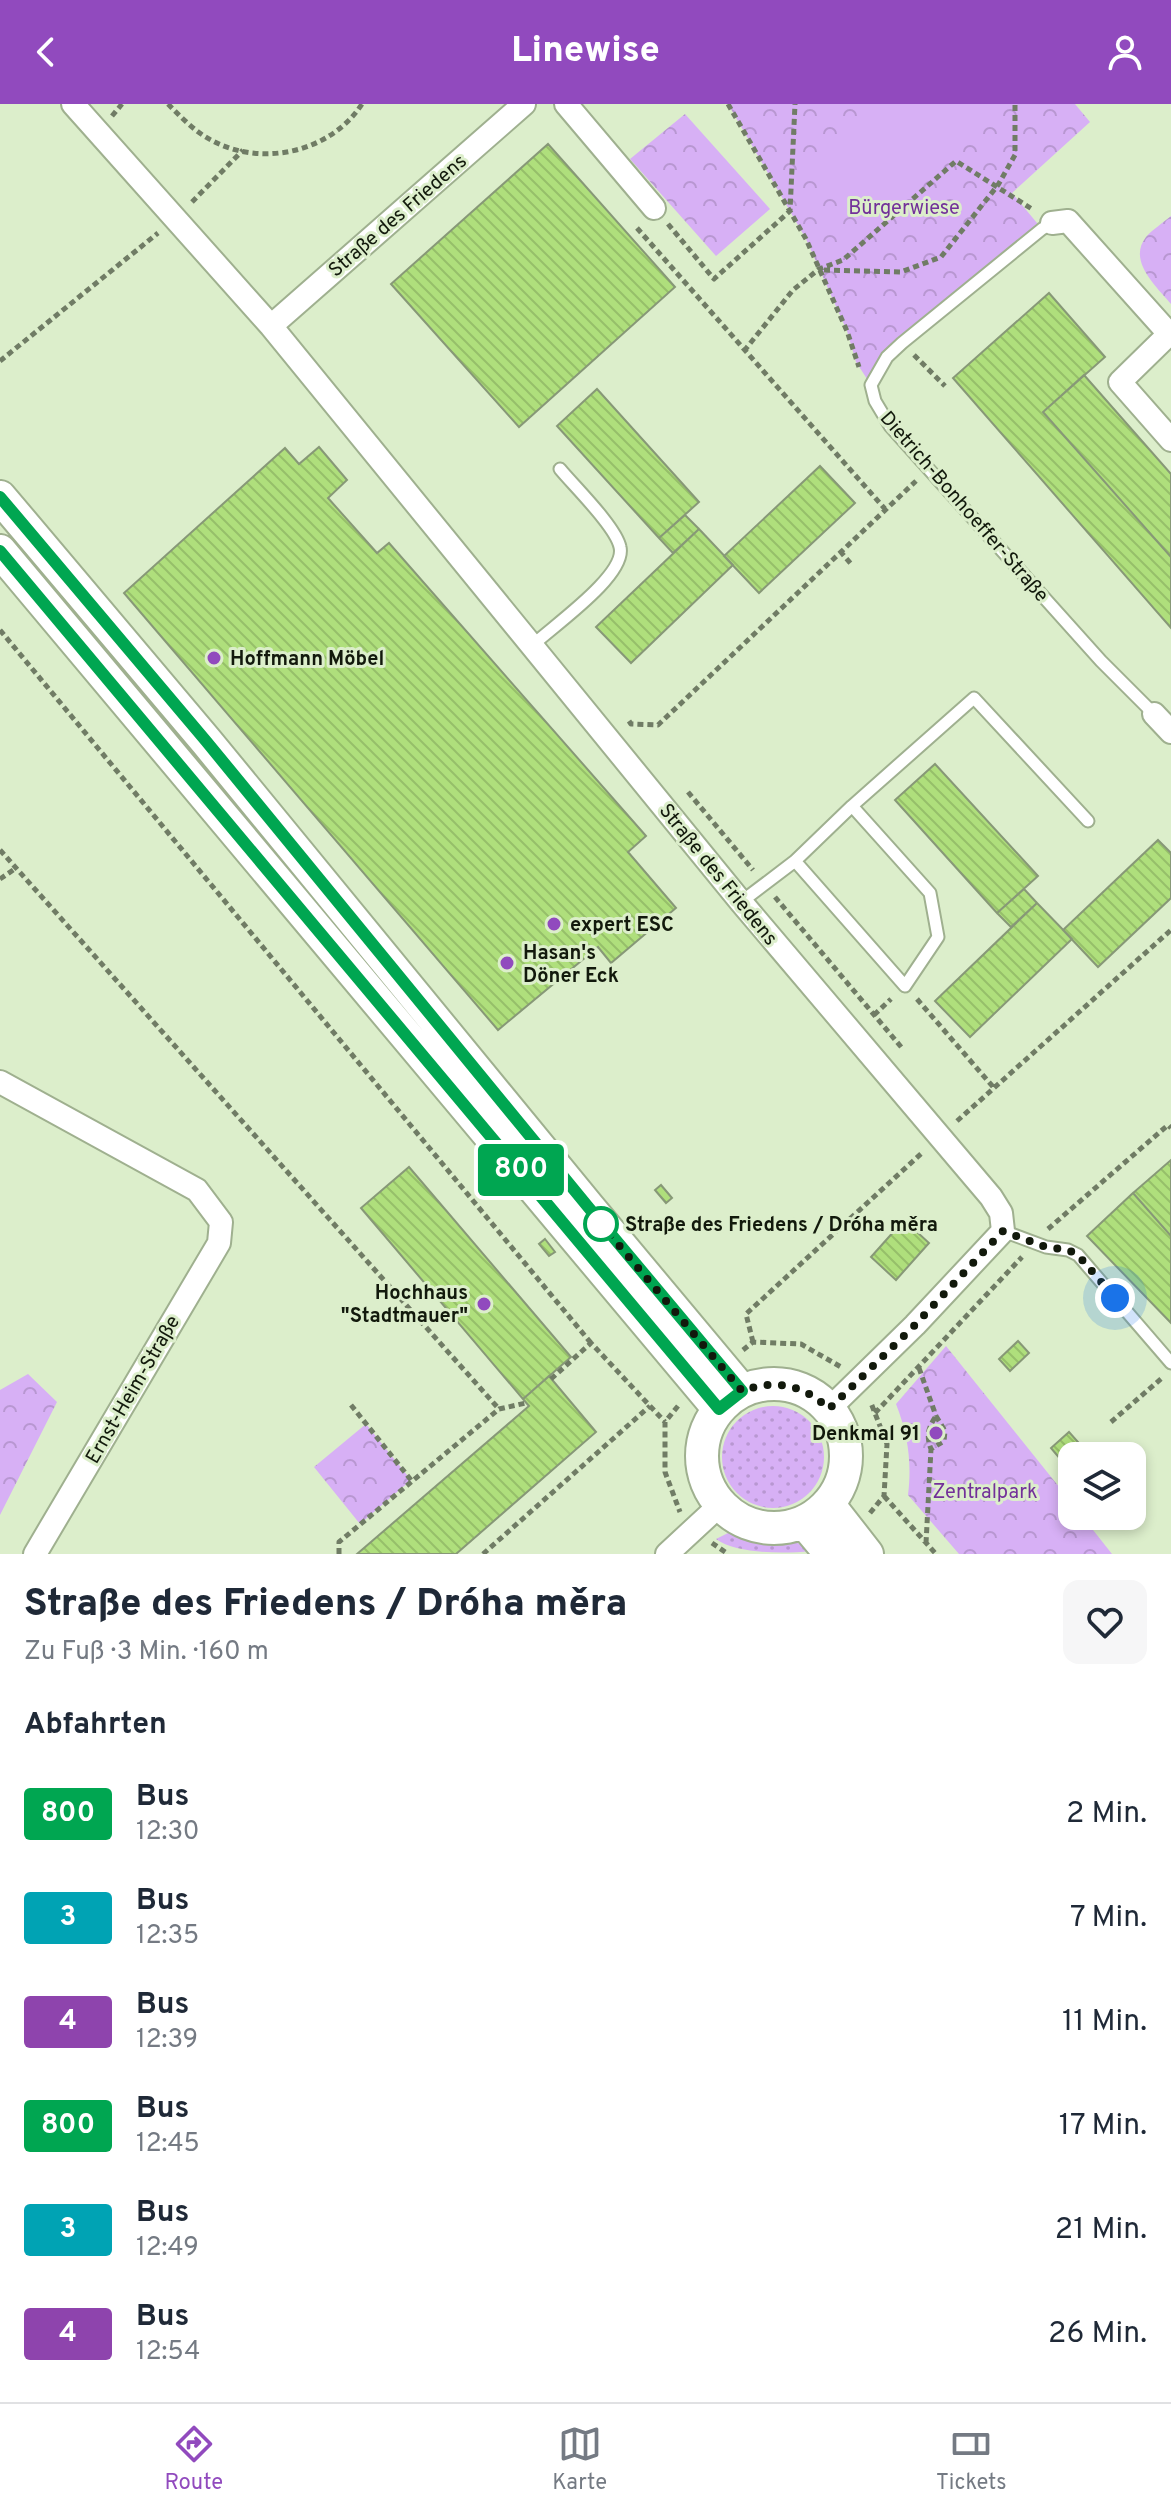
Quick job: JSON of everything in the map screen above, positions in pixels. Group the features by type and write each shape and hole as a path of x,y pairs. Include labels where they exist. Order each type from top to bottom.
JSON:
{"street":[{"name":"Straße des Friedens","path":"73,104 271,326 741,902 991,1197 1001,1213 1003,1231"},
{"name":"Straße des Friedens","path":"271,326 524,104"},
{"path":"566,104 654,208"},
{"path":"1052,223 1068,221 1170,336 1120,382 1171,440"},
{"path":"0,497 206,741 598,1220 731,1400"},
{"path":"0,551 731,1400"},
{"path":"1154,714 1171,732"},
{"name":"Ernst-Heim-Straße","path":"0,1082 197,1190 221,1222 219,1243 35,1554"},
{"path":"829,1409 915,1325 1003,1231"},
{"path":"789,1385 817,1398 829,1409 842,1431 846,1456 841,1482 816,1513 782,1528 759,1527 738,1518 710,1490 704,1474 704,1440 710,1423 731,1400 757,1386 789,1385"},
{"path":"667,1554 721,1504"},
{"path":"816,1513 831,1554"},
{"path":"816,1513 867,1554"}],"lane":[{"path":"871,385 887,357 902,343 1052,223"},
{"name":"Dietrich-Bonhoeffer-Straße","path":"871,385 885,420 1101,661 1154,714"},
{"path":"533,645 603,583 618,563 621,548 614,533 560,469"},
{"path":"741,902 795,861 974,698 1088,821"},
{"path":"795,861 905,986 938,937 930,893 852,806"},
{"path":"1003,1231 1078,1255 1171,1363"}],"path":[{"path":"168,104 211,140 243,150 284,153 304,148 339,131 362,104"},
{"path":"728,104 790,211 847,331 856,362 871,385"},
{"path":"654,208 714,279 790,211 795,104"},
{"path":"819,269 901,272 941,257 998,185 1015,155 1015,104"},
{"path":"0,361 176,218 243,150"},
{"path":"744,351 793,290 819,269 843,260 956,161 998,185 1052,223"},
{"path":"692,291 885,509"},
{"path":"902,343 945,386"},
{"path":"631,724 658,725 929,469"},
{"path":"840,551 851,564"},
{"path":"0,630 591,1343 665,1422 665,1472 677,1508 694,1530 728,1554"},
{"path":"621,712 638,733"},
{"path":"683,786 903,1049"},
{"path":"0,850 499,1409"},
{"path":"0,879 16,868"},
{"path":"753,1342 746,1314 1171,930"},
{"path":"874,1015 905,986 994,1088"},
{"path":"951,1107 961,1118"},
{"path":"875,1413 1035,1243 1168,1125 1171,1128"},
{"path":"551,1379 591,1343"},
{"path":"919,1368 936,1416 945,1431 944,1441 931,1449"},
{"path":"1111,1422 1171,1370"},
{"path":"339,1554 339,1542 411,1480 499,1409 526,1403"},
{"path":"351,1405 411,1480"},
{"path":"483,1554 650,1406"},
{"path":"926,1543 931,1449 927,1437 929,1426 936,1416"},
{"path":"884,1496 936,1554"}],"green space":[{"name":"Bürgerwiese","path":"728,104 1075,104 1090,122 1012,193 1042,229 902,343 871,385 856,362 847,331 806,239"},
{"path":"871,104 987,104 983,119 880,212 868,218 860,214 818,170 815,162 818,153"},
{"path":"685,114 770,209 716,256 630,159"},
{"path":"1171,216 1171,304 1146,273 1140,255 1146,237"},
{"name":"Zentralpark","path":"946,1346 1058,1486 1058,1530 1093,1530 1112,1554 959,1554 908,1495 908,1449 896,1404"},
{"path":"28,1374 57,1402 0,1515 0,1390"},
{"path":"773,1406 792,1410 809,1421 820,1438 824,1457 820,1476 809,1493 792,1504 773,1508 754,1504 737,1493 726,1476 722,1457 726,1438 737,1421 754,1410"},
{"path":"366,1424 411,1480 360,1524 314,1467"},
{"path":"730,1532 787,1536 810,1551 748,1550 716,1539"}],"building":[{"path":"548,144 675,287 519,427 391,284"},
{"path":"1049,293 1105,357 1043,412 1171,557 1171,628 953,378"},
{"path":"1084,375 1171,474 1171,557 1043,412"},
{"path":"597,389 699,502 659,538 557,426"},
{"path":"319,447 347,480 328,498 377,553 389,543 646,836 628,852 676,908 611,963 598,947 498,1030 124,593 285,448 299,464"},
{"path":"820,466 855,503 759,593 724,556"},
{"path":"685,515 699,529 673,553 659,538"},
{"path":"699,529 733,565 631,663 596,627"},
{"path":"935,764 1038,876 997,913 895,800"},
{"path":"1158,840 1171,853 1171,898 1098,967 1063,930"},
{"path":"1024,889 1037,903 1011,927 997,913"},
{"path":"1037,903 1072,939 970,1037 935,1001"},
{"path":"1171,1160 1171,1236 1133,1193"},
{"name":"Hochhaus \"Stadtmauer\"","path":"409,1167 571,1357 523,1399 361,1208"},
{"path":"661,1185 672,1198 666,1203 655,1190"},
{"path":"1133,1193 1171,1236 1171,1323 1087,1236"},
{"path":"904,1220 929,1243 896,1280 871,1257"},
{"path":"545,1239 555,1252 549,1256 539,1244"},
{"path":"1018,1341 1029,1353 1010,1371 999,1359"},
{"path":"549,1376 596,1432 456,1554 357,1554 529,1406 523,1399"},
{"path":"1069,1432 1078,1442 1058,1442 1058,1456 1051,1448"}],"bus line":[{"name":"800","path":"0,497 206,741 742,1391 719,1409 0,551"}],"place":[{"name":"Hoffmann Möbel","path":"214,658"},
{"name":"expert ESC","path":"554,924"},
{"name":"Hasan's Döner Eck","path":"507,963"},
{"name":"Straße des Friedens / Dróha měra","path":"601,1224"},
{"name":"Hochhaus \"Stadtmauer\"","path":"484,1304"},
{"name":"Denkmal 91","path":"936,1433"}],"route":[{"path":"601,1224 742,1391 757,1386 789,1385 804,1390 829,1409 915,1325 1003,1231 1078,1255 1115,1298"}]}
